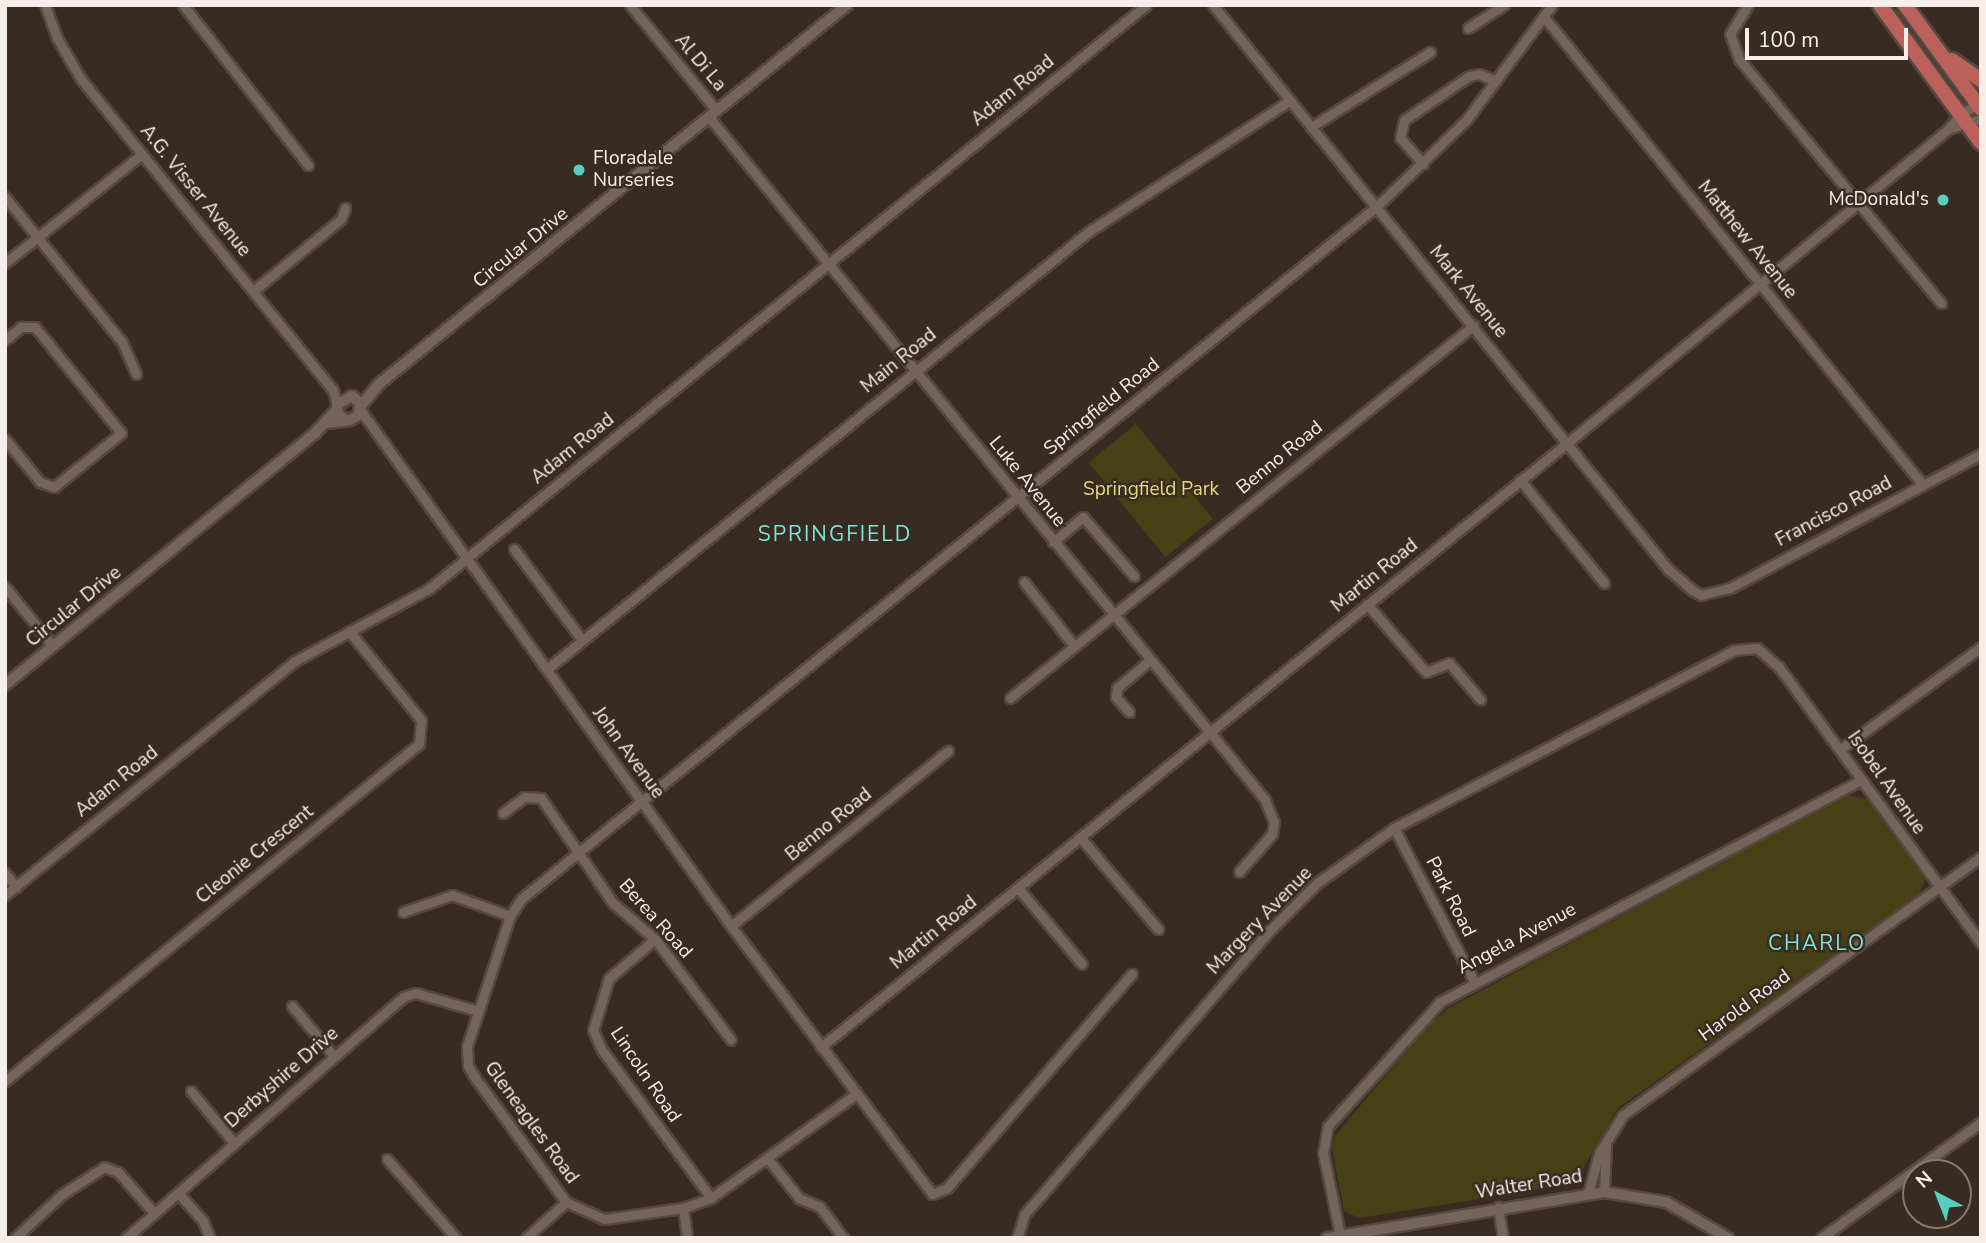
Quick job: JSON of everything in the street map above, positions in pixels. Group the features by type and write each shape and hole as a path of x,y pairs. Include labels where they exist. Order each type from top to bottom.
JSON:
{"main road":[{"path":"1880,5 1973,114"},
{"path":"1905,5 1927,34 1956,64 1981,80"},
{"path":"1927,34 1973,114 1981,143"}],"street":[{"name":"A.G. Visser Avenue","path":"45,5 57,38 81,79 333,390 337,407"},
{"path":"183,5 308,165"},
{"name":"Al Di La","path":"630,5 713,114"},
{"name":"Circular Drive","path":"348,420 361,409 379,384 847,5"},
{"name":"Adam Road","path":"5,895 288,666 349,631 419,596 1146,5"},
{"name":"Mark Avenue","path":"1213,5 1474,325 1668,569 1701,595"},
{"path":"1468,28 1504,5"},
{"path":"1748,5 1730,34 1739,59 1941,303"},
{"name":"Springfield Road","path":"643,804 1376,207 1423,164 1496,81 1546,10"},
{"name":"Matthew Avenue","path":"1546,10 1759,283 1922,484"},
{"path":"1311,127 1430,52"},
{"path":"1423,164 1400,138 1404,120 1469,76 1479,74 1496,81"},
{"name":"Main Road","path":"547,669 914,371 1110,216 1289,101"},
{"name":"Luke Avenue","path":"713,114 827,264 1265,800 1274,822 1266,845 1238,872"},
{"name":"Martin Road","path":"821,1047 1566,444 1948,129 1973,114"},
{"path":"5,263 142,154"},
{"path":"5,197 122,342 135,374"},
{"path":"253,291 341,219 345,208"},
{"name":"Benno Road","path":"1010,698 1474,325"},
{"path":"5,340 21,327 35,327 121,433 54,488 40,482 5,439"},
{"name":"Circular Drive","path":"5,685 327,423 337,407 349,396 379,384"},
{"name":"A.G. Visser Avenue","path":"333,390 349,396"},
{"path":"349,396 361,409"},
{"path":"337,407 348,420"},
{"name":"John Avenue","path":"361,409 373,432 731,926 932,1194 939,1195 1132,974"},
{"path":"327,423 348,420"},
{"name":"John Avenue","path":"348,420 373,432"},
{"name":"Francisco Road","path":"1701,595 1730,588 1981,454"},
{"path":"1520,480 1604,583"},
{"path":"1053,542 1083,517 1134,576"},
{"path":"514,549 582,640"},
{"path":"1024,582 1074,646"},
{"path":"5,587 53,646"},
{"path":"1367,604 1426,672 1448,663 1480,699"},
{"name":"Cleonie Crescent","path":"5,1081 419,744 421,720 349,631"},
{"path":"1842,748 1981,647"},
{"name":"Isobel Avenue","path":"1757,648 1779,667 1842,748 1860,780 1981,943"},
{"name":"Margery Avenue","path":"1017,1238 1024,1214 1271,929 1317,884 1394,828 1698,666 1734,650 1757,648"},
{"path":"1129,712 1116,697 1117,688 1150,660"},
{"name":"Benno Road","path":"731,926 948,751"},
{"name":"Angela Avenue","path":"1340,1236 1323,1153 1328,1126 1423,1018 1474,981 1860,780"},
{"name":"Berea Road","path":"503,813 524,797 536,795 620,910 655,939 731,1040"},
{"name":"Gleneagles Road","path":"643,804 521,899 510,916 467,1046 468,1066 566,1202 604,1219 683,1208 711,1198 856,1094"},
{"name":"Park Road","path":"1394,828 1474,981"},
{"path":"1080,837 1158,929"},
{"name":"Harold Road","path":"1588,1194 1596,1160 1632,1108 1981,857"},
{"path":"5,873 16,887"},
{"path":"1018,888 1082,964"},
{"path":"403,912 452,895 510,916"},
{"name":"Lincoln Road","path":"655,939 609,978 593,1030 602,1050 711,1198"},
{"name":"Derbyshire Drive","path":"126,1238 407,994 478,1011"},
{"path":"292,1006 334,1056"},
{"path":"191,1091 234,1143"},
{"path":"1821,1238 1981,1122"},
{"path":"1604,1192 1606,1143"},
{"path":"387,1159 456,1238"},
{"path":"768,1159 799,1198 820,1206 843,1238"},
{"path":"15,1238 61,1195 104,1167 118,1172 154,1213"},
{"name":"Walter Road","path":"1326,1238 1498,1207 1604,1192 1666,1202 1715,1234 1728,1238"},
{"path":"178,1193 204,1221 210,1238"},
{"path":"526,1238 566,1202"},
{"path":"1498,1207 1503,1238"},
{"path":"683,1208 687,1238"}],"green space":[{"name":"Springfield Park","path":"1136,424 1213,519 1165,557 1089,462"},
{"path":"1846,795 1867,799 1925,878 1919,895 1618,1108 1578,1177 1568,1185 1359,1218 1344,1211 1332,1149 1335,1136 1427,1026 1449,1008"}],"place":[{"name":"Floradale Nurseries","path":"579,170"},
{"name":"McDonald's","path":"1943,200"}],"district":[{"name":"SPRINGFIELD","path":"835,534"},
{"name":"CHARLO","path":"1817,943"}]}
